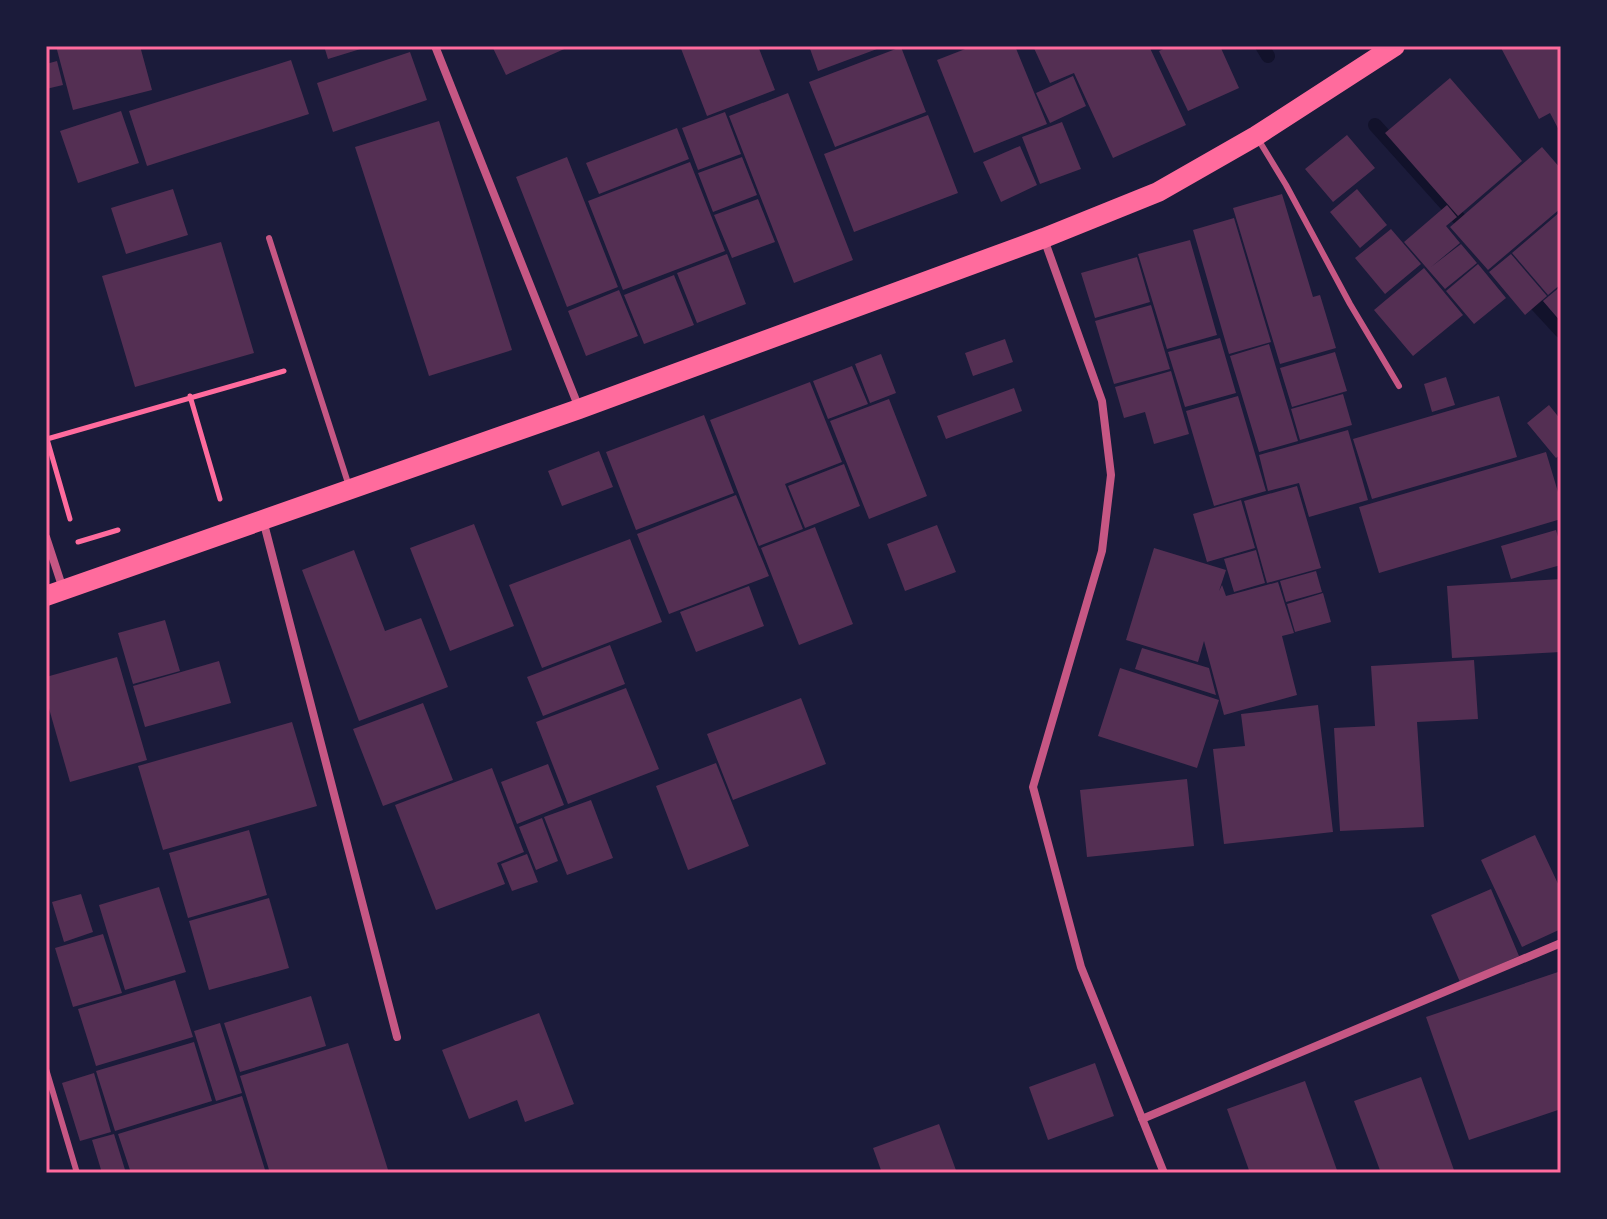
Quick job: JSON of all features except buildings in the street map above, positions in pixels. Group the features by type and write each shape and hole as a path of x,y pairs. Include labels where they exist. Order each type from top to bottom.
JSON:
{"main road":[{"path":"55,593 579,409 1044,238 1158,192 1256,136 1395,46"}],"street":[{"path":"435,46 579,409"},
{"path":"1044,238 1102,401 1111,475 1102,551 1033,787 1081,967 1164,1173"},
{"path":"263,520 397,1037"},
{"path":"46,537 55,593"},
{"path":"1142,1119 1561,943"}],"lane":[{"path":"1256,136 1399,386"},
{"path":"269,238 350,489"},
{"path":"46,1069 77,1173"},
{"path":"46,1110 57,1106"}],"path":[{"path":"120,530 77,543 47,439 308,365"},
{"path":"190,396 220,500 206,504"}],"waterway":[{"path":"1262,46 1268,56"},
{"path":"1375,125 1472,233"},
{"path":"1526,293 1561,331"}]}
